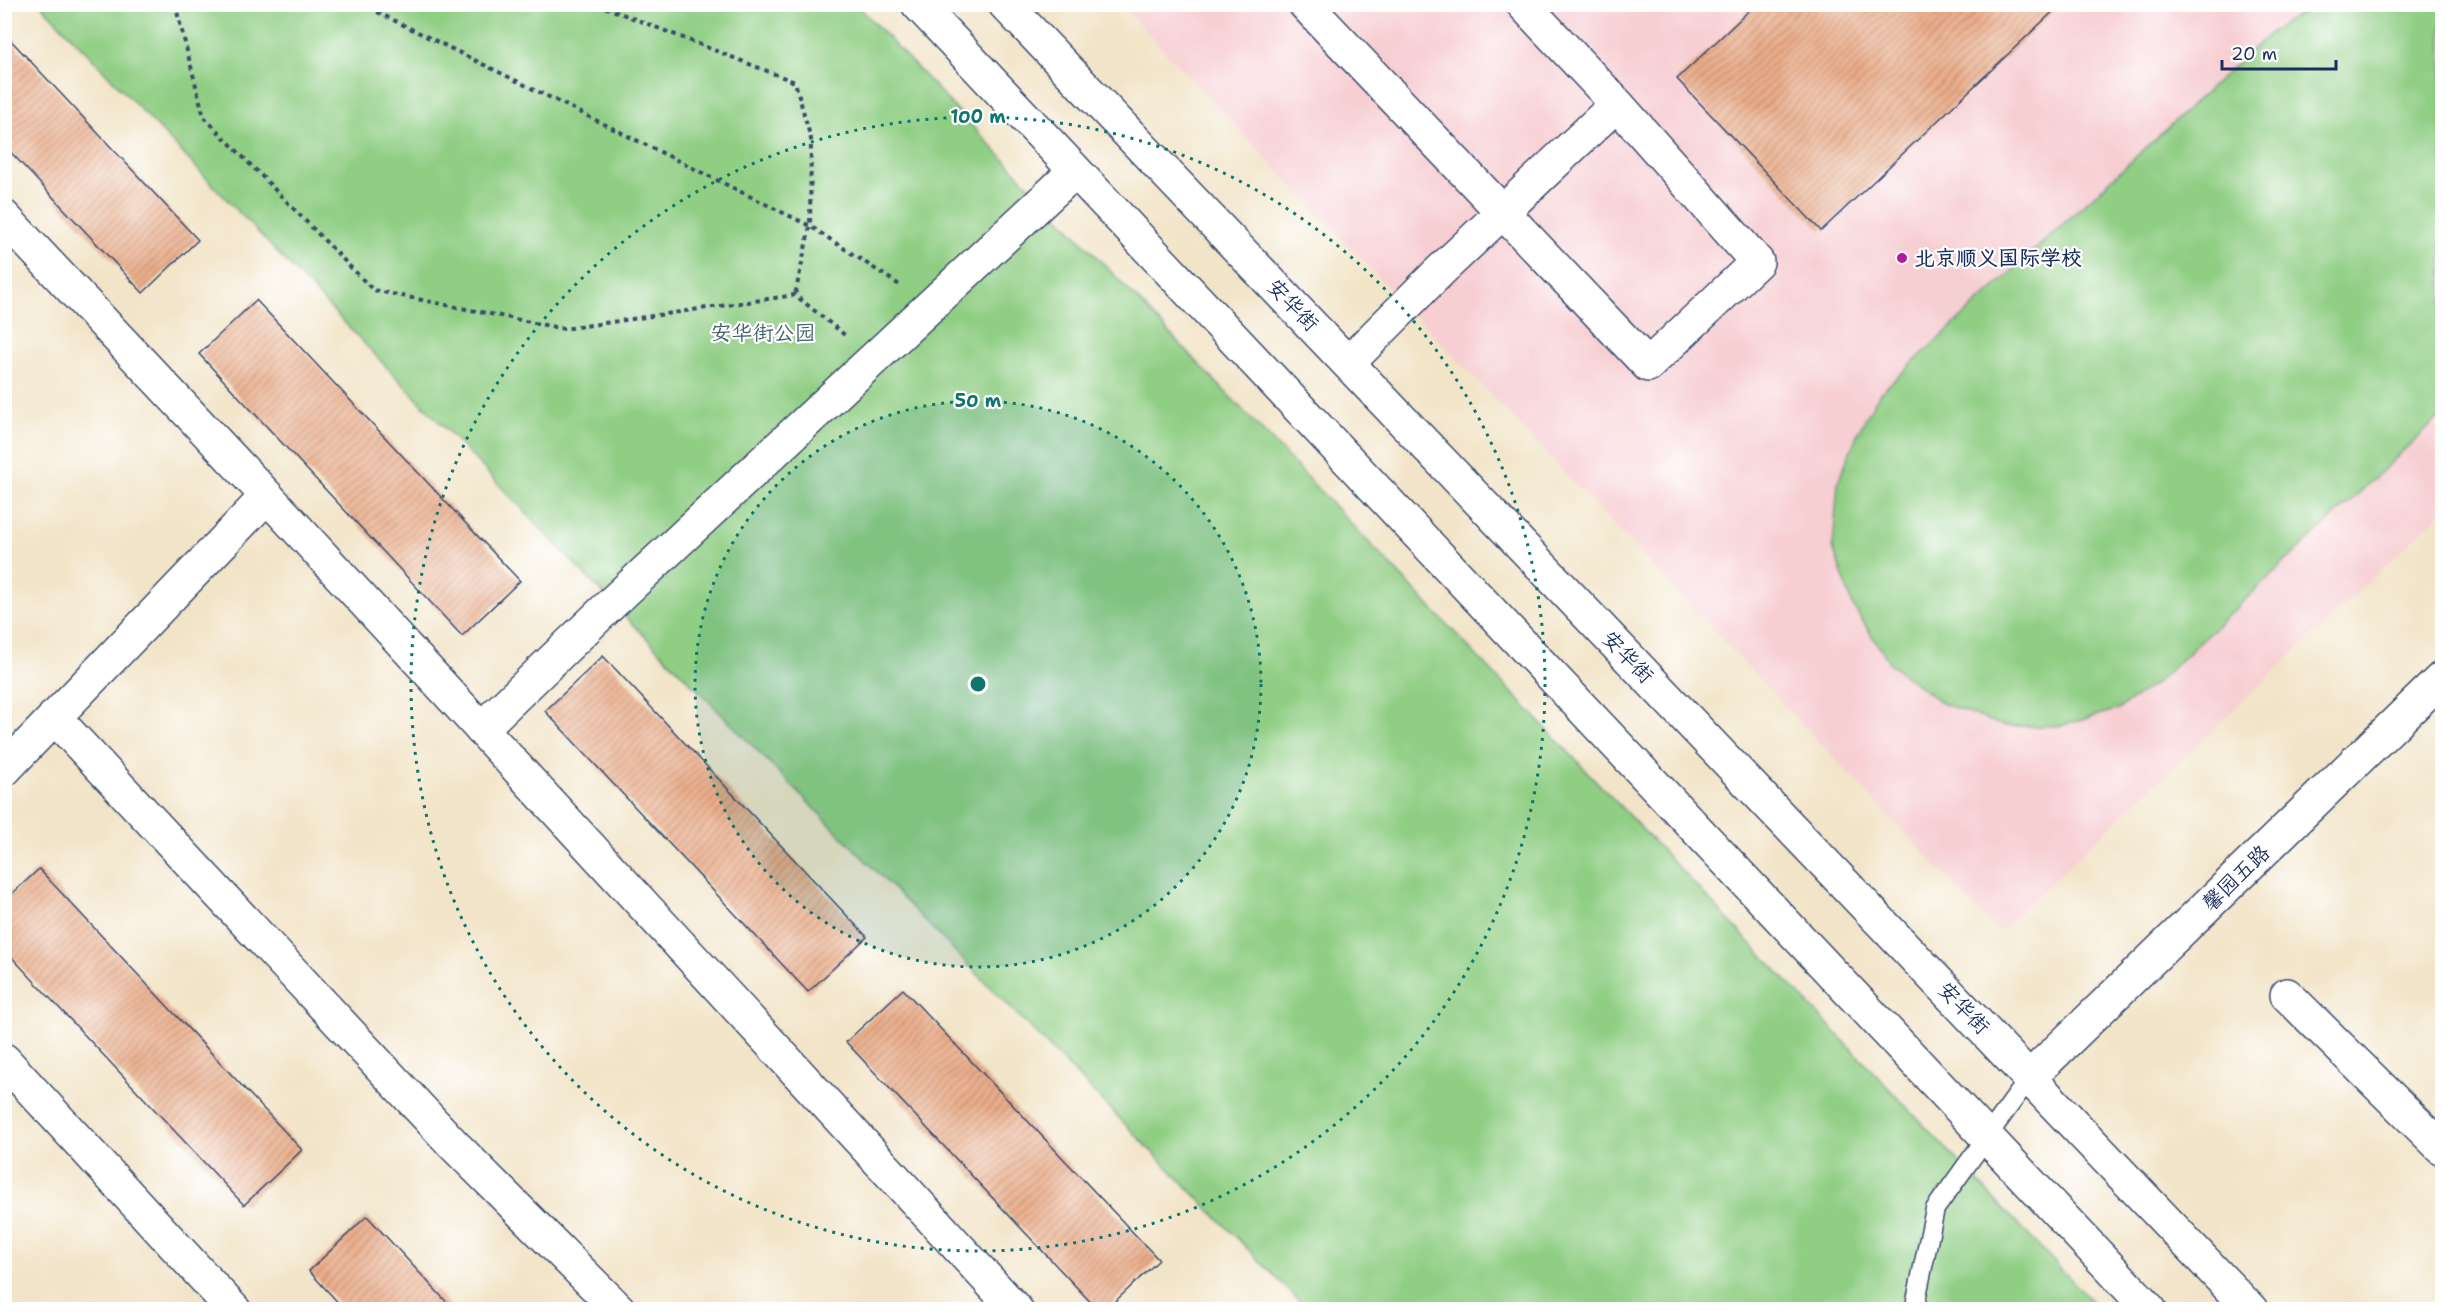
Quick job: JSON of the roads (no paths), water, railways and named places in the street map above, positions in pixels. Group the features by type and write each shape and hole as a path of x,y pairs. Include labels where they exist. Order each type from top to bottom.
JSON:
{"street":[{"path":"918,4 2151,1310"},
{"name":"安华街","path":"1005,4 2251,1310"},
{"path":"1305,4 1648,364 1757,262 1617,104 1523,4"},
{"path":"1348,363 1502,212 1617,104"},
{"path":"481,729 1076,171"},
{"path":"4,217 267,496 1016,1310"},
{"path":"4,770 267,496"},
{"name":"馨园五路","path":"2030,1077 2442,678"},
{"path":"54,717 454,1145 619,1310"},
{"path":"2287,995 2442,1148"},
{"path":"4,1060 234,1310"},
{"path":"586,1278 597,1310"}],"lane":[{"path":"1914,1310 1935,1209 2030,1077"}],"place":[{"name":"北京顺义国际学校","path":"1902,258"}],"park label":[{"name":"安华街公园","path":"763,333"}]}
